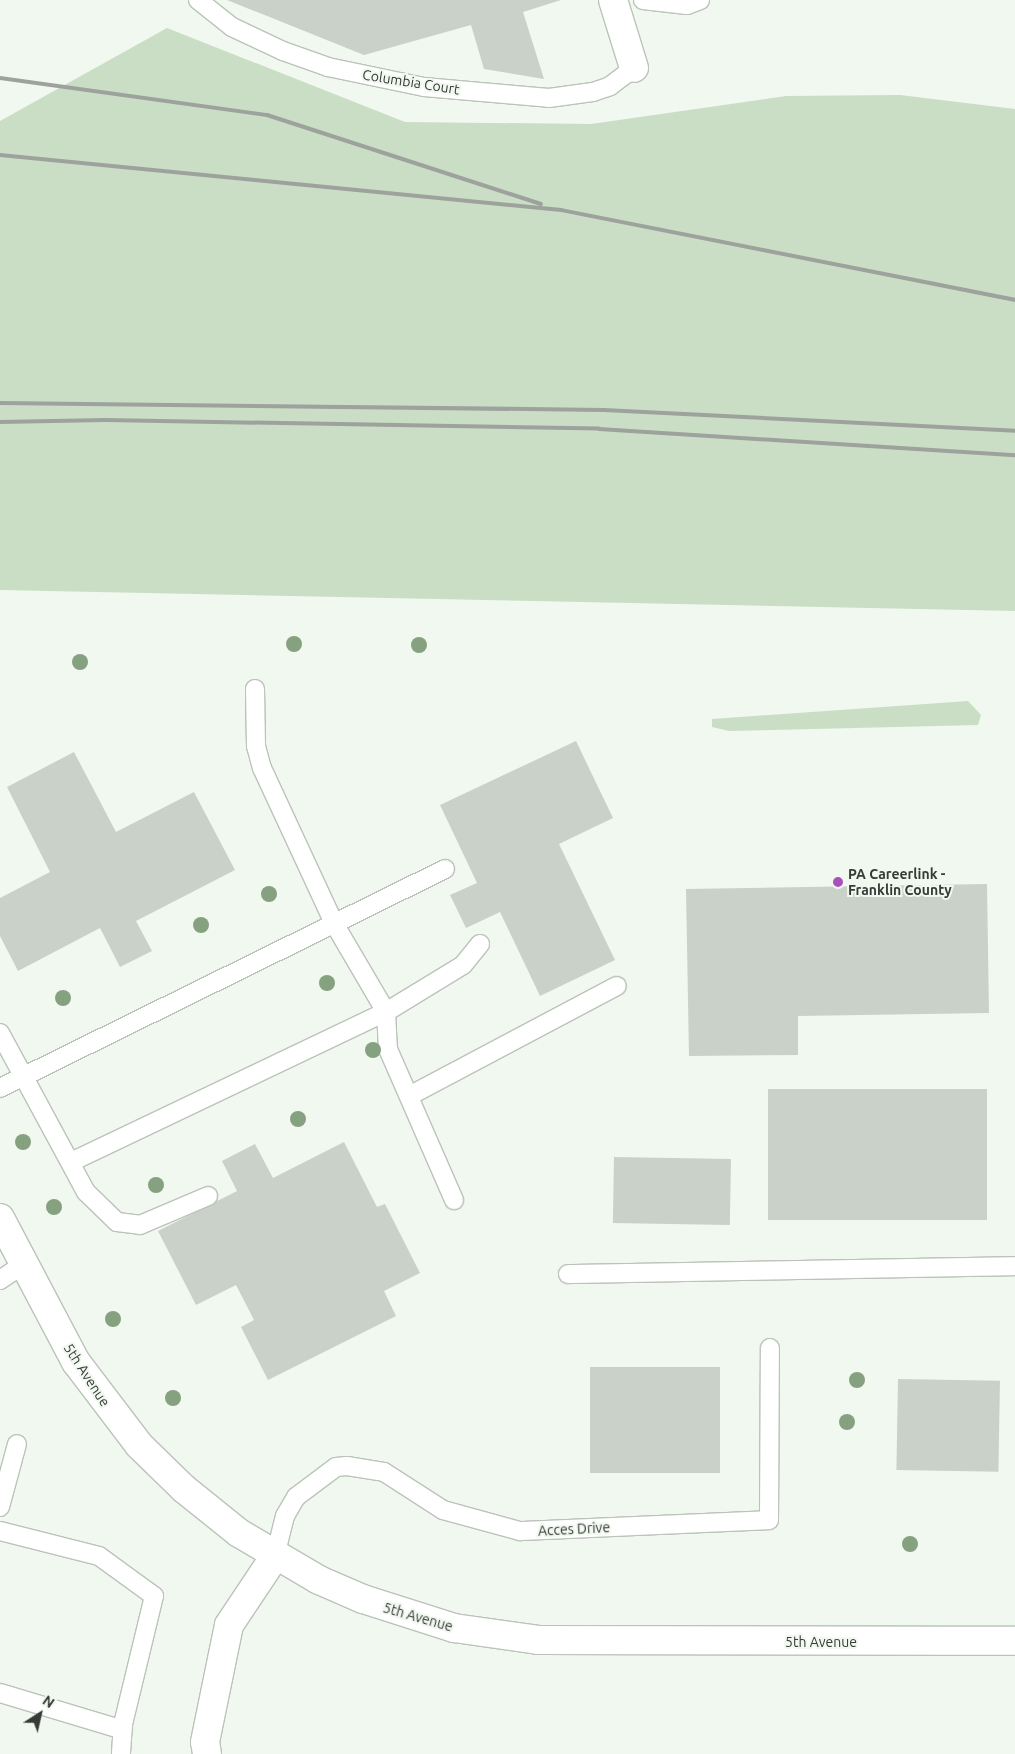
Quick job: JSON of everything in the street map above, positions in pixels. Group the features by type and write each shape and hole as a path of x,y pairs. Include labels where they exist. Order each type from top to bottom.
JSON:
{"street":[{"path":"613,0 634,68"},
{"name":"5th Avenue","path":"0,1218 76,1362 139,1445 198,1501 275,1556 319,1580 378,1606 439,1624 508,1637 581,1642 1015,1641"},
{"path":"207,1754 205,1742 228,1625 275,1556"}],"lane":[{"name":"Columbia Court","path":"198,0 232,27 283,51 328,67 424,87 549,98 593,92 610,86 634,68"},
{"path":"643,0 687,5 700,0"},
{"path":"255,690 256,746 262,768 335,925 386,1012 388,1049 454,1200"},
{"path":"0,1088 335,925 445,869"},
{"path":"71,1162 386,1012 463,965 480,944"},
{"path":"409,1096 617,986"},
{"path":"0,1033 23,1077 97,1205 122,1224 140,1225 208,1196"},
{"path":"0,1280 24,1264"},
{"path":"568,1274 1015,1266"},
{"name":"Acces Drive","path":"275,1556 285,1516 296,1497 330,1470 347,1466 384,1472 443,1510 520,1531 769,1520 770,1348"},
{"path":"0,1507 17,1444"},
{"path":"0,1531 99,1556 154,1596 123,1730 121,1754"},
{"path":"0,1693 123,1730"}],"green space":[{"path":"167,28 405,122 591,124 786,96 900,95 1015,109 1015,611 0,590 0,121"},
{"path":"968,701 981,715 978,725 729,731 712,727 712,719"}],"building":[{"path":"227,0 561,0 523,12 544,79 484,69 471,25 364,55"},
{"path":"576,741 613,818 559,844 615,960 540,996 500,912 466,928 450,895 477,883 440,805"},
{"path":"74,752 116,832 194,792 235,870 136,921 152,951 120,967 100,928 18,971 0,936 0,898 50,872 7,787"},
{"path":"987,884 989,1013 798,1016 798,1055 689,1056 686,889"},
{"path":"768,1089 987,1089 987,1220 768,1220"},
{"path":"344,1142 377,1207 385,1204 420,1273 384,1291 396,1316 268,1380 241,1327 254,1320 236,1285 196,1305 158,1231 237,1191 222,1161 255,1144 273,1178"},
{"path":"614,1157 731,1159 730,1225 613,1223"},
{"path":"590,1367 720,1367 720,1473 590,1473"},
{"path":"898,1379 1000,1381 998,1472 896,1470"}],"railway":[{"path":"0,78 267,115 541,204"},
{"path":"0,155 561,210 1015,300"},
{"path":"0,403 604,410 1015,431"},
{"path":"0,422 105,420 599,429 1015,455"}],"place":[{"name":"PA Careerlink - Franklin County","path":"838,882"}]}
